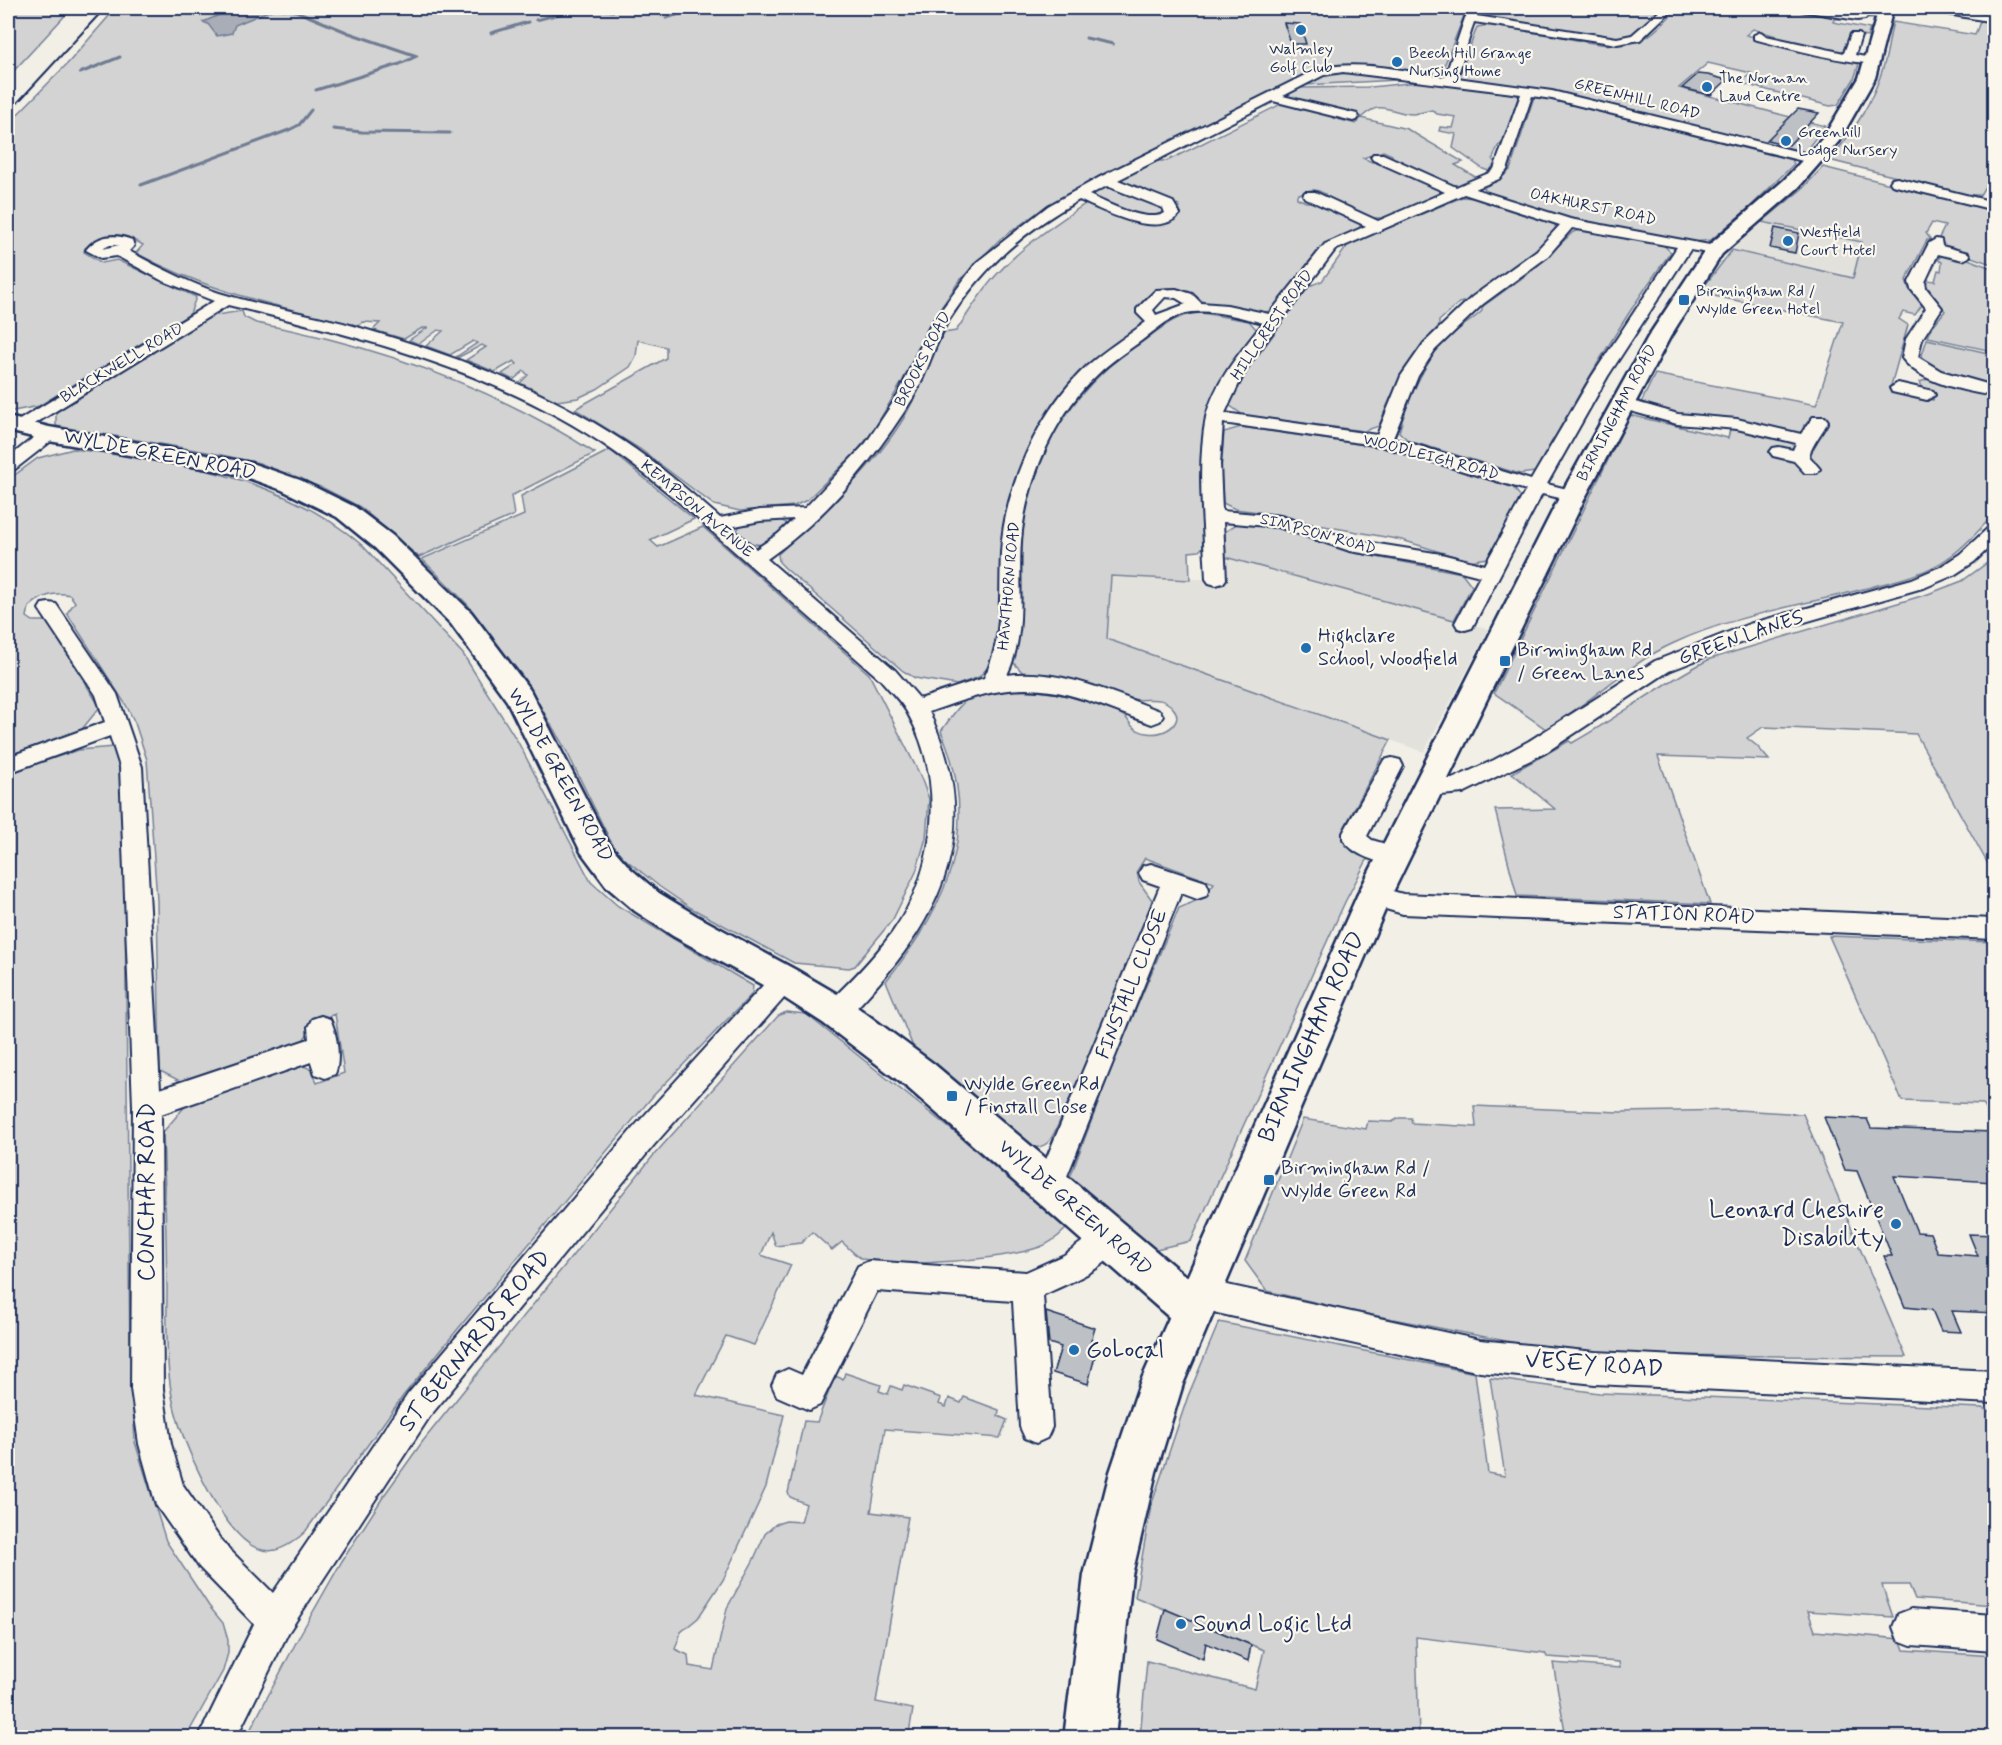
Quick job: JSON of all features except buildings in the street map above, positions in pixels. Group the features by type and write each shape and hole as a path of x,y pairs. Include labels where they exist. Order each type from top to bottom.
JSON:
{"main road":[{"name":"BIRMINGHAM ROAD","path":"1089,1737 1108,1575 1130,1484 1162,1383 1374,896 1573,496 1622,403 1677,306 1715,250 1815,160 1848,112 1867,78 1860,60 1875,11"},
{"name":"WYLDE GREEN ROAD","path":"12,426 242,468 291,485 346,512 384,542 461,618 520,697 597,852 619,878 647,902 685,927 784,980 836,1012 921,1076 1110,1239 1197,1300"}],"street":[{"path":"1449,81 1470,18 1477,8"},
{"path":"1470,18 1617,41 1636,38 1669,8"},
{"path":"1802,8 1857,17 1875,11"},
{"path":"1930,8 1995,19"},
{"path":"1761,35 1758,37 1860,60 1855,36"},
{"name":"BROOKS ROAD","path":"756,558 785,538 809,515 849,473 892,419 918,372 939,324 976,273 998,250 1053,209 1105,180 1321,72 1343,68 1449,81"},
{"name":"GREENHILL ROAD","path":"1449,81 1528,92 1815,160"},
{"name":"HILLCREST ROAD","path":"1216,579 1211,464 1215,417 1220,402 1240,364 1330,247 1489,179 1500,170 1528,92"},
{"path":"1272,97 1353,117"},
{"name":"OAKHURST ROAD","path":"1378,157 1462,191 1568,223 1715,250"},
{"path":"1078,195 1146,220 1162,220 1173,214 1168,205 1105,180"},
{"path":"1897,182 1990,205 1995,190"},
{"path":"1310,195 1377,226"},
{"path":"1383,441 1414,369 1437,338 1490,290 1526,267 1553,244 1568,223"},
{"name":"BIRMINGHAM ROAD","path":"1465,623 1536,487 1600,376 1686,245"},
{"path":"1963,256 1935,246 1917,282 1919,290 1934,308 1914,339 1910,358 1912,362 1925,370 1995,391"},
{"name":"KEMPSON AVENUE","path":"119,251 166,278 226,300 386,340 472,369 562,412 617,445 665,480 888,675 916,708 936,750 942,776 942,834 936,866 924,898 907,930 867,981 836,1012"},
{"name":"BLACKWELL ROAD","path":"12,426 226,300"},
{"name":"HAWTHORN ROAD","path":"992,684 1008,641 1012,532 1020,496 1031,463 1058,413 1083,380 1155,323 1179,310 1196,309 1274,320"},
{"path":"1912,391 1914,382 1925,370"},
{"path":"1622,403 1677,419 1717,427 1737,424 1806,440"},
{"name":"WOODLEIGH ROAD","path":"1215,417 1383,441 1573,496"},
{"path":"1779,452 1805,463 1806,440 1819,421"},
{"path":"8,466 49,434"},
{"path":"717,525 733,518 803,513 809,515"},
{"name":"SIMPSON ROAD","path":"1214,516 1280,522 1350,545 1441,560 1491,573"},
{"name":"GREEN LANES","path":"1430,783 1442,787 1455,787 1502,766 1537,747 1662,666 1756,629 1919,583 1947,571 1967,558 1995,533"},
{"name":"CONCHAR ROAD","path":"50,609 106,694 131,767 147,1106 147,1389 154,1444 168,1493 211,1555 275,1620"},
{"path":"916,708 992,684 1018,682 1059,685 1087,692 1152,716"},
{"path":"8,765 118,725"},
{"path":"1392,766 1355,833 1355,839 1364,847 1394,855"},
{"name":"FINSTALL CLOSE","path":"1049,1186 1174,881"},
{"name":"STATION ROAD","path":"1374,896 1415,904 1995,929"},
{"name":"ST BERNARDS ROAD","path":"216,1737 275,1620 419,1405 644,1136 784,980"},
{"path":"147,1106 323,1046"},
{"path":"788,1385 809,1394 869,1276 1027,1287 1075,1265 1110,1239"},
{"path":"1027,1287 1036,1427"},
{"name":"VESEY ROAD","path":"1197,1300 1217,1298 1480,1356 1594,1368 1995,1387"},
{"path":"1911,1628 1995,1633"}],"shaded area":[{"path":"8,8 72,8 8,77"},
{"name":"Walmley Golf Club","path":"116,8 1467,8 1441,74 1433,76 1350,65 1333,66 1291,83 1103,174 1039,212 1000,239 959,281 927,329 902,382 872,433 855,453 807,500 794,506 740,511 714,505 640,449 575,409 666,358 666,347 638,340 636,356 630,367 597,389 578,398 557,401 520,383 528,375 524,371 513,380 502,374 517,364 514,361 495,372 466,360 486,347 482,345 456,357 477,343 473,341 450,355 426,346 443,331 438,330 419,344 409,340 427,328 422,328 404,339 373,330 380,323 363,322 359,326 245,297 163,267 136,253 143,245 121,236 99,239 85,248 84,252 102,263 117,260 196,297 190,314 39,406 8,412 8,124 69,62"},
{"path":"225,8 276,8 235,25 232,33 217,36 208,24 203,22 224,13"},
{"path":"1485,8 1662,8 1635,33 1619,38 1493,19 1482,13"},
{"path":"1678,8 1795,8 1831,13 1827,16 1841,19 1834,19 1833,22 1870,29 1867,37 1850,34 1842,53 1775,38 1776,36 1753,29 1746,35 1859,64 1854,79 1838,105 1830,106 1740,83 1751,73 1708,63 1679,88 1825,126 1803,154 1459,77 1477,27 1496,25 1517,27 1584,42 1625,44 1648,36"},
{"path":"1981,19 1994,22 1994,171 1980,195 1968,195 1829,160 1854,128 1874,93 1885,62 1893,22 1975,35"},
{"path":"1342,71 1416,79 1305,85 1327,74"},
{"path":"1428,81 1519,95 1503,143 1498,146 1493,158 1495,164 1489,171 1453,148 1456,134 1439,131 1440,127 1453,128 1456,117 1437,114 1432,110 1413,114 1381,108 1369,111 1362,117 1285,95 1298,88 1371,87"},
{"path":"1534,97 1549,98 1792,160 1794,164 1751,206 1711,240 1694,242 1574,221 1486,193 1484,187 1497,181 1510,170"},
{"path":"1283,103 1334,115 1333,118 1356,124 1361,118 1407,129 1463,162 1455,165 1477,178 1463,185 1449,185 1392,159 1392,155 1383,151 1363,158 1382,163 1439,189 1440,196 1385,218 1369,218 1323,196 1325,194 1318,190 1297,195 1297,198 1306,202 1314,202 1360,223 1360,229 1319,249 1272,311 1248,312 1223,308 1206,303 1179,289 1163,288 1149,295 1137,310 1138,315 1145,321 1144,324 1079,372 1043,422 1001,609 996,644 989,666 979,677 957,685 915,678 903,671 785,568 779,562 778,554 846,490 878,454 905,416 944,333 956,331 987,285 1020,252 1088,202 1122,217 1149,224 1172,221 1181,214 1179,206 1123,183 1121,178 1153,161 1167,161"},
{"path":"1823,167 1994,210 1994,265 1943,247 1943,243 1937,242 1945,226 1932,223 1926,233 1931,240 1927,240 1906,280 1909,289 1922,305 1915,315 1903,312 1899,319 1908,325 1890,389 1933,400 1934,393 1922,387 1920,382 1933,377 1994,394 1994,514 1954,554 1921,572 1746,617 1674,643 1640,662 1546,729 1494,693 1630,415 1728,438 1730,429 1736,430 1737,426 1791,440 1797,446 1810,427 1804,425 1802,432 1798,434 1740,426 1669,413 1641,403 1655,374 1816,405 1843,322 1699,293 1732,250 1853,278 1862,242 1762,222 1802,189"},
{"path":"1108,185 1162,204 1167,215 1143,218 1090,196 1089,194"},
{"path":"1462,197 1477,198 1553,222 1556,228 1525,259 1467,301 1459,303 1439,321 1439,326 1404,373 1390,398 1379,426 1364,431 1243,415 1229,405 1251,365 1309,286 1322,281 1348,245"},
{"path":"1762,222 1863,242 1854,278 1732,250"},
{"path":"1584,229 1662,244 1671,252 1617,332 1535,472 1520,474 1409,441 1399,432 1413,391 1428,363 1446,339 1482,311 1482,307 1533,270 1573,232"},
{"path":"1941,255 1968,259 1994,269 1994,386 1936,369 1921,358 1927,339 1988,353 1988,350 1928,337 1932,327 1945,311 1926,285 1927,280 1935,281 1938,270 1941,271 1942,262 1938,260"},
{"path":"242,311 244,317 256,323 345,343 432,372 516,408 595,453 511,496 514,515 419,557 360,507 325,489 259,463 56,426 56,412 210,316"},
{"path":"1202,313 1249,321 1257,330 1219,387 1206,422 1201,464 1204,546 1199,551 1189,552 1190,580 1111,576 1107,639 1391,740 1343,830 1352,847 1368,858 1345,902 1191,1241 1152,1250 1069,1180 1114,1061 1179,908 1203,898 1214,883 1145,858 1137,871 1139,882 1152,900 1147,919 1056,1130 1049,1142 1042,1146 1031,1148 914,1049 886,981 927,923 942,893 952,863 958,832 959,800 953,766 941,731 964,702 984,693 1003,690 1046,692 1108,708 1124,716 1135,729 1144,732 1163,732 1175,724 1177,715 1175,711 1163,701 1131,699 1079,681 1024,674 1013,662 1020,631 1025,511 1032,483 1056,430 1091,384 1112,364 1167,324 1183,316"},
{"path":"1241,427 1386,448 1512,486 1521,497 1488,558 1469,561 1402,540 1313,524 1282,515 1235,509 1223,503 1221,471 1224,432"},
{"path":"73,449 150,459 226,476 263,488 298,503 332,522 363,546 463,654 518,742 591,882 618,906 753,986 752,994 653,1096 462,1324 403,1396 305,1532 287,1546 270,1551 253,1547 245,1541 218,1507 200,1474 175,1410 167,1349 163,1132 187,1104 301,1066 312,1071 317,1083 344,1073 335,1014 310,1023 310,1030 302,1042 186,1084 160,1071 157,900 147,760 135,723 126,705 67,613 75,602 70,595 53,594 38,600 29,607 27,617 33,621 47,621 100,707 78,734 8,757 8,480 38,458"},
{"path":"610,450 694,519 650,540 658,547 703,527 869,674 920,775 929,799 926,838 916,872 893,919 855,966 849,968 794,963 691,908 660,887 619,854 566,750 523,677 468,605 422,559 524,515 521,496"},
{"path":"778,518 787,524 785,528 762,545 750,543 737,531 741,523"},
{"path":"1238,523 1288,530 1355,553 1462,573 1472,586 1454,620 1225,557 1225,532"},
{"name":"Highclare School, Woodfield","path":"1225,557 1489,629 1424,752 1107,639 1111,576 1227,580"},
{"path":"1994,558 1994,875 1916,734 1763,727 1747,738 1769,760 1658,756 1710,904 1517,896 1495,810 1555,809 1512,773 1569,741 1572,743 1710,659 1928,594 1962,581"},
{"path":"114,747 120,768 125,902 130,1354 135,1442 166,1541 223,1623 228,1640 228,1653 223,1671 186,1737 8,1737 8,773 78,750"},
{"path":"1829,936 1994,942 1994,1124 1983,1104 1902,1101"},
{"path":"786,1012 806,1014 958,1135 1066,1229 1048,1244 1024,1251 978,1259 925,1263 879,1262 863,1259 842,1242 832,1250 812,1232 801,1243 776,1246 771,1232 761,1255 791,1265 754,1345 726,1336 696,1395 784,1415 766,1487 723,1580 698,1618 681,1632 675,1649 688,1655 689,1666 713,1670 727,1608 765,1534 776,1524 786,1521 801,1522 806,1504 790,1497 788,1493 804,1421 817,1422 835,1376 843,1379 845,1373 881,1385 879,1391 888,1394 891,1386 902,1390 904,1385 941,1398 939,1404 946,1407 949,1398 961,1403 964,1397 999,1410 998,1416 1007,1420 1000,1438 885,1429 871,1512 908,1517 876,1702 913,1709 909,1733 922,1735 921,1737 246,1738 342,1561 385,1494 423,1441 653,1156 778,1016"},
{"path":"1474,1106 1620,1112 1738,1110 1803,1114 1906,1357 1638,1355 1526,1345 1347,1310 1267,1291 1245,1261 1303,1119 1366,1129 1368,1121 1392,1122 1399,1118 1411,1118 1412,1123 1476,1127"},
{"path":"1219,1322 1475,1373 1488,1473 1505,1476 1490,1378 1599,1393 1982,1408 1994,1413 1994,1605 1915,1599 1909,1585 1882,1585 1893,1617 1808,1611 1815,1631 1900,1639 1904,1650 1994,1656 1994,1737 1566,1737 1553,1663 1620,1668 1619,1662 1547,1657 1545,1653 1416,1637 1419,1737 1140,1737 1147,1661 1255,1689 1264,1650 1135,1597 1151,1506 1188,1396"}],"waterway":[{"path":"276,8 296,11 349,33 417,56 400,64 316,90"},
{"path":"536,20 567,12 573,8"},
{"path":"590,8 613,11"},
{"path":"666,18 683,13 690,8"},
{"path":"491,33 528,22"},
{"path":"1086,38 1113,44"},
{"path":"80,73 120,57"},
{"path":"141,185 289,130 299,125 311,110"},
{"path":"333,129 362,132 450,133"}],"railway":[{"path":"8,113 105,8"}],"place":[{"name":"Walmley Golf Club","path":"1301,30"},
{"name":"Beech Hill Grange Nursing Home","path":"1397,62"},
{"name":"The Norman Laud Centre","path":"1707,87"},
{"name":"Greenhill Lodge Nursery","path":"1786,141"},
{"name":"Westfield Court Hotel","path":"1788,241"},
{"name":"Birmingham Rd / Wylde Green Hotel","path":"1684,300"},
{"name":"Highclare School, Woodfield","path":"1306,648"},
{"name":"Birmingham Rd / Green Lanes","path":"1505,661"},
{"name":"Wylde Green Rd / Finstall Close","path":"952,1096"},
{"name":"Birmingham Rd / Wylde Green Rd","path":"1269,1180"},
{"name":"Leonard Cheshire Disability","path":"1896,1224"},
{"name":"GoLocal","path":"1074,1350"},
{"name":"Sound Logic Ltd","path":"1181,1624"}]}
